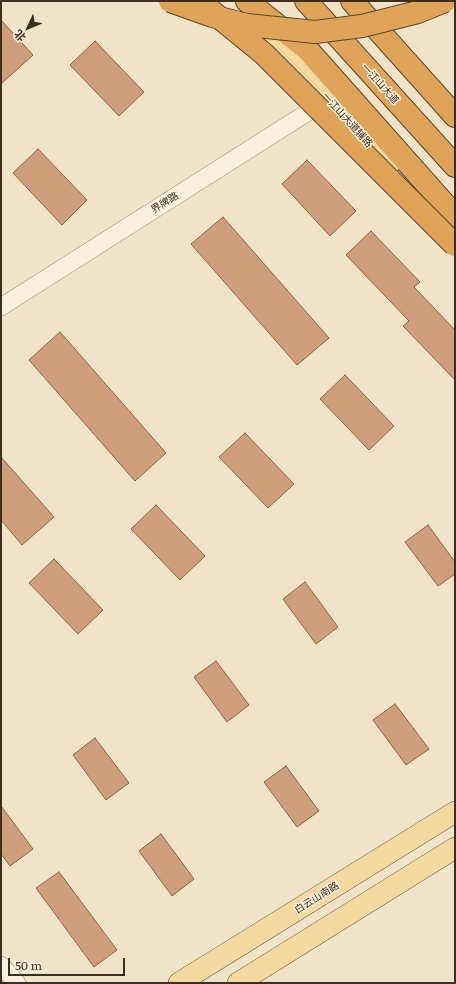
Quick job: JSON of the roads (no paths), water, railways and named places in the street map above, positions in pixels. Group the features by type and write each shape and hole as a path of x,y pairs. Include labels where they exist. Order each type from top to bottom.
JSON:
{"highway":[{"path":"170,1 205,14 247,25 315,32 362,26 418,12 445,1"},
{"path":"199,1 264,54 455,245"},
{"path":"247,1 307,49 455,216"},
{"name":"一江山大道","path":"306,1 455,166"},
{"path":"352,1 455,116"}],"main road":[{"name":"一江山大道辅路","path":"241,1 455,238"},
{"name":"白云山南路","path":"179,983 455,812"},
{"path":"238,983 455,848"}],"street":[{"name":"界牌路","path":"1,307 329,99"},
{"path":"1,965 17,983"}]}
